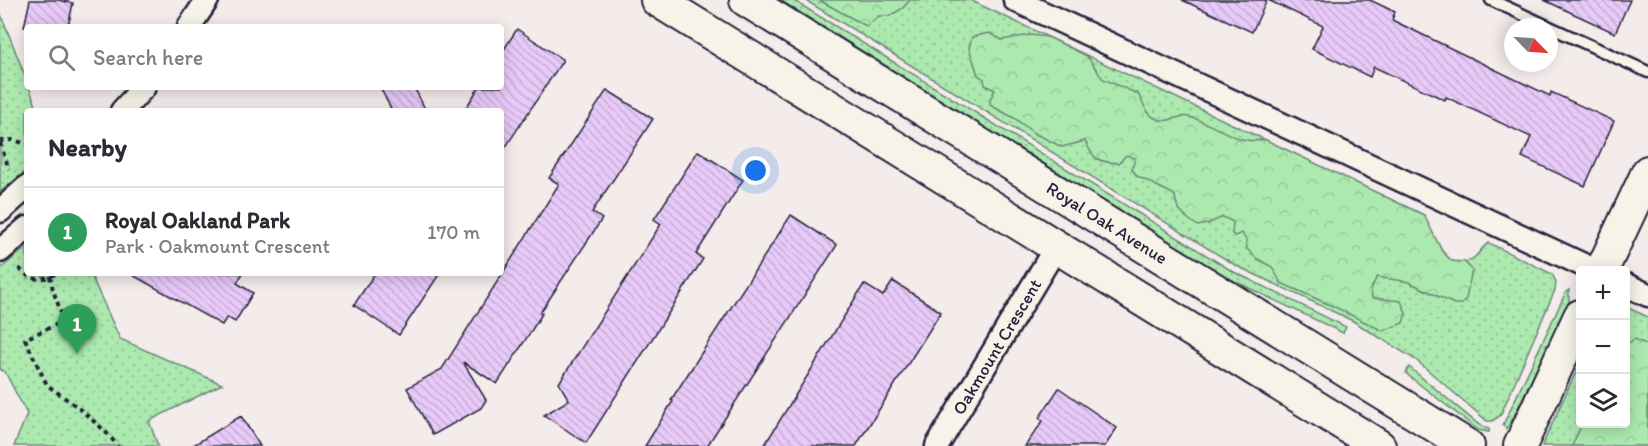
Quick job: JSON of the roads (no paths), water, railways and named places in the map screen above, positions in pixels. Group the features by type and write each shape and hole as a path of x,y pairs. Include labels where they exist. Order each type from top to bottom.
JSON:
{"main road":[{"path":"657,0 1379,446"},
{"name":"Royal Oak Avenue","path":"746,0 1468,446"},
{"path":"1604,266 1648,172"},
{"path":"1520,446 1579,320"}],"street":[{"path":"191,24 207,0"},
{"path":"1015,0 1585,266"},
{"path":"125,108 141,90"},
{"path":"0,211 24,190"},
{"path":"0,251 24,231"},
{"name":"Oakmount Crescent","path":"937,446 1056,247"},
{"path":"1630,287 1648,295"}],"lane":[{"path":"1494,1 1648,72"}],"place":[{"name":"Royal Oakland Park","path":"77,354"}]}
